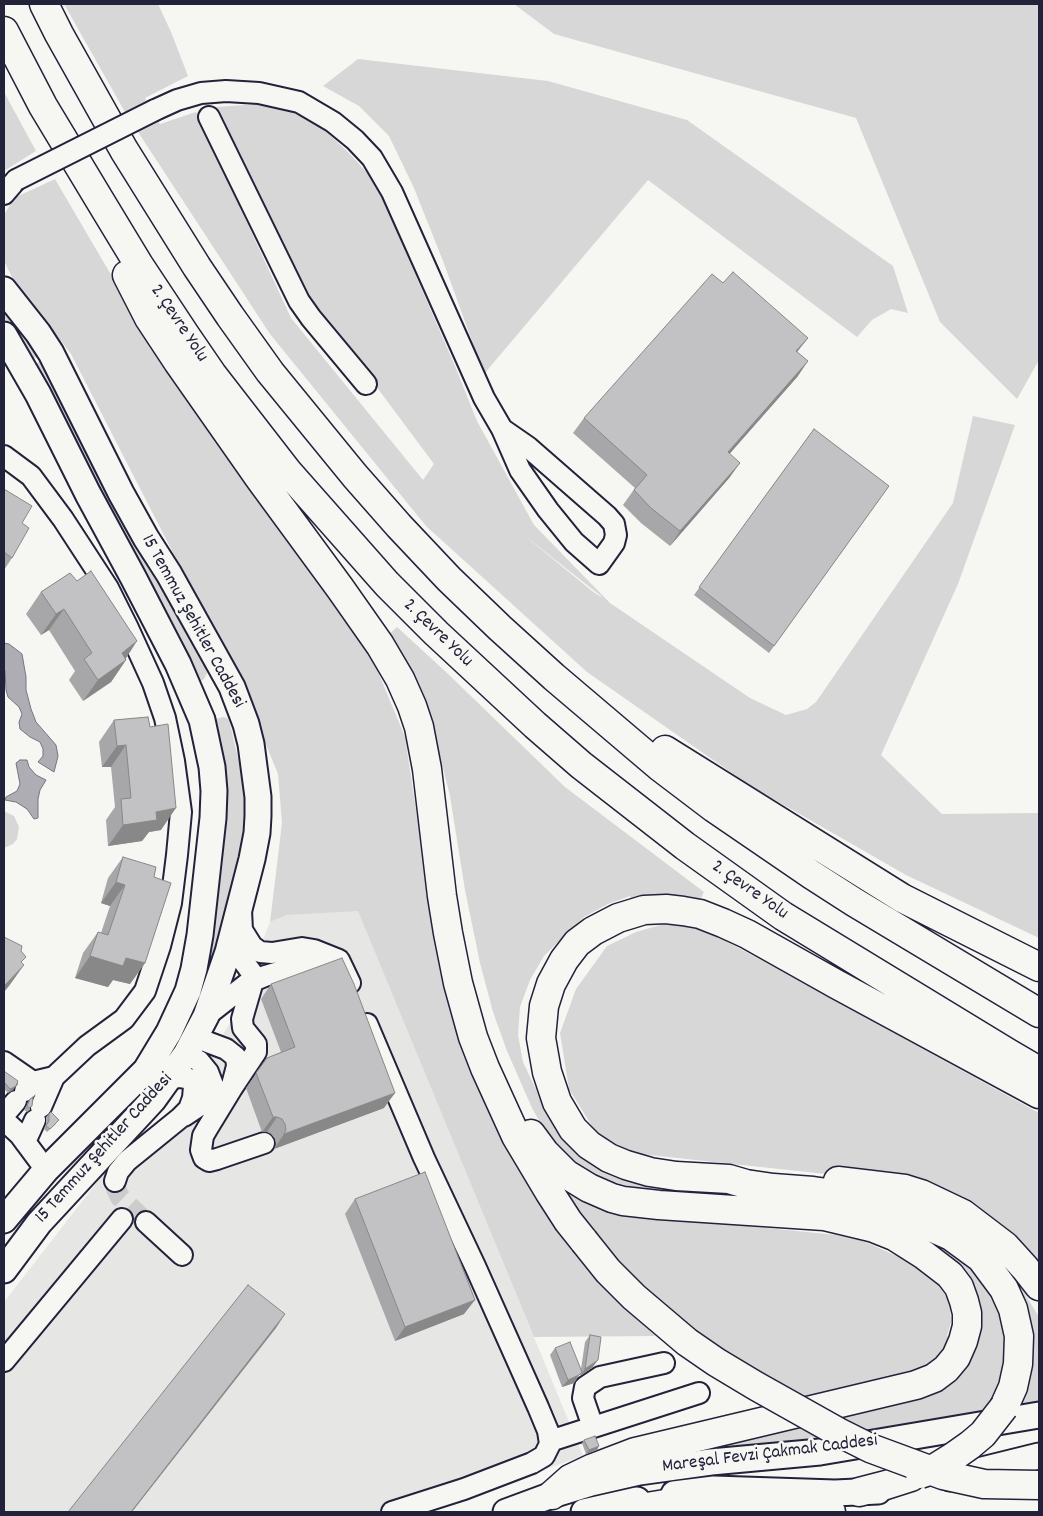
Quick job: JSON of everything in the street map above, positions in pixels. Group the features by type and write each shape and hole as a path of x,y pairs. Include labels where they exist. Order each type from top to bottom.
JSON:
{"highway":[{"path":"44,4 95,99 158,206 197,267 270,372 355,476 449,579 554,677 660,767 714,808 812,875 905,934 1039,1013"},
{"name":"2. Çevre Yolu","path":"4,31 43,106 98,199 206,366 288,472 387,584 436,634 574,759 685,846 783,916 1008,1054 1039,1071"},
{"path":"98,199 113,250 149,318 260,480 380,645 404,688 419,727 427,769 442,896 454,965 473,1037 484,1068 516,1136 568,1221 608,1271 634,1297 687,1342 756,1386 870,1448 927,1470 967,1481 1004,1485 1037,1494"},
{"path":"554,677 586,696 676,757 902,898 1039,967"},
{"path":"844,862 915,889 1039,948"},
{"path":"859,1492 932,1470 983,1434 1004,1407 1013,1387 1019,1336 1013,1309 1004,1288 981,1258 951,1236 894,1211 841,1195 754,1185 729,1179 676,1176 650,1172 626,1166 588,1145 573,1129 557,1102 547,1072 541,1038 544,1006 551,984 564,960 577,944 593,931 618,918 644,910 666,909 700,914 723,922 747,934 1039,1094"},
{"path":"462,997 509,1096 522,1119 553,1162 580,1184 601,1194 624,1201 824,1216 874,1228 910,1246 938,1265 959,1287 967,1313 967,1326 956,1357 946,1369 934,1378 916,1385 635,1452 570,1479 552,1495"},
{"path":"729,1179 744,1177 778,1178 867,1184 905,1189 922,1194 963,1214 984,1229 1005,1246 1039,1286"},
{"path":"616,1512 665,1504 687,1503 831,1512"}],"main road":[{"name":"15 Temmuz Şehitler Caddesi","path":"4,290 38,333 51,353 125,501 232,687 246,724 258,797 257,833 241,906 222,971 195,1036 170,1078 153,1100 39,1223 4,1270"},
{"name":"15 Temmuz Şehitler Caddesi","path":"4,336 14,367 38,394 88,494 178,664 202,720 212,767 214,791 213,818 200,935 194,969 188,991 169,1032 146,1070 46,1170 4,1220"},
{"path":"187,685 193,688 206,688 212,683 217,673 219,662"},
{"path":"205,732 214,711 222,708 231,709 246,724"},
{"name":"Mareşal Fevzi Çakmak Caddesi","path":"506,1512 591,1483 658,1469 820,1452 1039,1415"},
{"path":"584,1512 664,1495 714,1489 803,1493 889,1490 922,1485 1039,1456"}],"street":[{"path":"8,186 155,110 201,92 259,93 299,102 333,122 355,140 372,158 392,192 484,398 502,429 520,470 548,510 574,542 599,564 614,543 616,535 614,524 528,447 502,429"},
{"path":"209,117 299,301 366,384"},
{"path":"4,456 31,476 63,519 108,588 128,626 153,683 165,718 174,761 181,812 178,855 171,903 160,946 145,991 124,1019 88,1046 54,1077 20,1098 4,1062"},
{"path":"241,906 242,930 252,946 260,952 272,953 302,948 314,950 339,960 359,1004 391,1101 424,1158 476,1266 548,1430 550,1444 544,1456 532,1463 464,1489 392,1512"},
{"path":"232,938 236,950 252,972 253,981 242,1019 243,1028 256,1044 256,1052 203,1136 201,1150 204,1158 209,1161 264,1143"},
{"path":"195,1036 248,983 328,957"},
{"path":"195,1036 226,1049 236,1057 237,1066 232,1088"},
{"path":"180,1118 208,1100 212,1094 213,1085 208,1072 199,1061 195,1036"},
{"path":"25,1142 54,1077"},
{"path":"115,1181 118,1172 128,1161 189,1109 193,1098 194,1086 190,1079 170,1078"},
{"path":"4,1120 20,1135 46,1170"},
{"path":"4,1362 122,1219"},
{"path":"146,1222 182,1255"},
{"path":"593,1427 582,1398 585,1387 600,1377 664,1363"},
{"path":"550,1441 698,1393"}],"shaded area":[{"path":"64,4 158,4 188,76 145,98 160,124 196,112 291,318 423,480 434,464 352,354 311,307 271,227 217,107 257,104 292,112 322,128 349,153 371,177 381,195 477,421 534,525 610,603 750,698 786,715 807,709 816,702 953,503 973,416 1015,425 958,584 881,755 942,814 1039,813 1039,938 906,875 749,785 587,672 426,526 270,334 125,112","holes":["520,532 601,596 592,591"]},
{"path":"514,4 1039,4 1039,360 1017,399 940,322 856,118 554,34"},
{"path":"358,59 548,81 687,120 893,266 908,313 891,309 872,320 857,337 648,180 484,374 414,188 389,136 359,106 323,86"},
{"path":"4,92 36,151 4,171"},
{"path":"55,179 176,386 320,583 374,662 405,737 422,849 450,999 601,1281 655,1336 534,1337 358,911 287,915 270,922 282,823 278,774 244,691 71,354 13,279 4,261 4,215 14,198"},
{"path":"4,303 42,354 31,360 4,320"},
{"path":"44,359 134,544 157,578 203,662 207,673 201,681 197,681 34,365"},
{"path":"397,627 565,787 704,892 700,900 686,897 667,897 632,901 630,896 608,904 584,917 568,932 544,956 530,980 520,1007 518,1035 523,1062 551,1121 564,1139 580,1154 819,1198 962,1253 1002,1308 1008,1362 1000,1388 987,1413 804,1442 674,1452 967,1356 939,1253 735,1200 643,1189 620,1184 586,1170 565,1155 556,1145 532,1108 507,1051 493,1012 480,963 465,890 450,796 438,748 428,716 388,635"},
{"path":"4,643 9,644 22,654 26,690 31,709 36,722 56,745 58,756 54,772 38,762 43,756 40,742 20,729 19,722 22,714 19,707 8,697 6,690"},
{"path":"223,717 229,721 232,732 244,786 246,813 243,841 227,916 209,981 205,980 216,914 226,817 227,787 225,770 215,725 216,719"},
{"path":"20,760 27,760 29,767 36,775 46,780 40,790 38,799 38,818 34,819 27,809 16,802 5,800 6,797 17,791 20,784 16,763"},
{"path":"4,811 14,816 19,827 17,839 13,844 4,848"},
{"path":"358,910 583,1456 423,1512 4,1512 4,1302 108,1168 177,1105 230,1023 270,922 287,915"},
{"path":"664,924 687,926 712,934 1039,1113 1039,1276 835,1175 631,1153 595,1131 569,1089 560,1033 576,989 607,946 636,932"},
{"path":"573,1194 623,1211 836,1235 866,1242 916,1265 936,1280 950,1303 951,1322 947,1336 953,1340 943,1354 928,1367 912,1375 806,1402 721,1350 672,1312 636,1280 567,1197"},
{"path":"988,1250 1020,1286 1039,1317 1039,1406 1017,1410 1023,1379"}],"building":[{"path":"733,272 808,338 796,351 808,361 728,452 740,463 680,531 651,508 634,490 647,475 584,418 712,274 723,283"},
{"path":"814,429 889,486 774,646 699,587"},
{"path":"4,489 32,506 22,523 29,528 12,558 4,552"},
{"path":"91,571 137,641 122,653 126,660 98,680 84,659 92,653 64,609 56,614 41,592 70,573 77,581"},
{"path":"148,717 150,727 168,724 176,808 156,812 157,820 123,825 121,799 131,798 126,745 117,746 114,720"},
{"path":"123,857 156,867 154,877 171,883 145,963 126,958 123,966 90,956 98,932 108,935 125,885 116,882"},
{"path":"4,937 22,946 21,951 26,957 21,962 24,965 4,986"},
{"path":"342,958 354,984 395,1093 284,1134 286,1130 285,1124 282,1119 273,1117 256,1073 267,1058 295,1047 271,984"},
{"path":"4,1071 18,1081 16,1086 10,1089 4,1082"},
{"path":"33,1097 32,1106 29,1108 27,1106"},
{"path":"51,1112 59,1120 50,1129 46,1126"},
{"path":"425,1172 475,1300 405,1327 355,1199"},
{"path":"248,1285 285,1314 131,1512 68,1512"},
{"path":"590,1335 601,1337 598,1360 585,1369"},
{"path":"570,1342 582,1372 568,1380 555,1348"},
{"path":"595,1436 599,1446 589,1450 584,1440"}],"tunnel":[{"path":"115,1181 120,1197 146,1222"}]}
